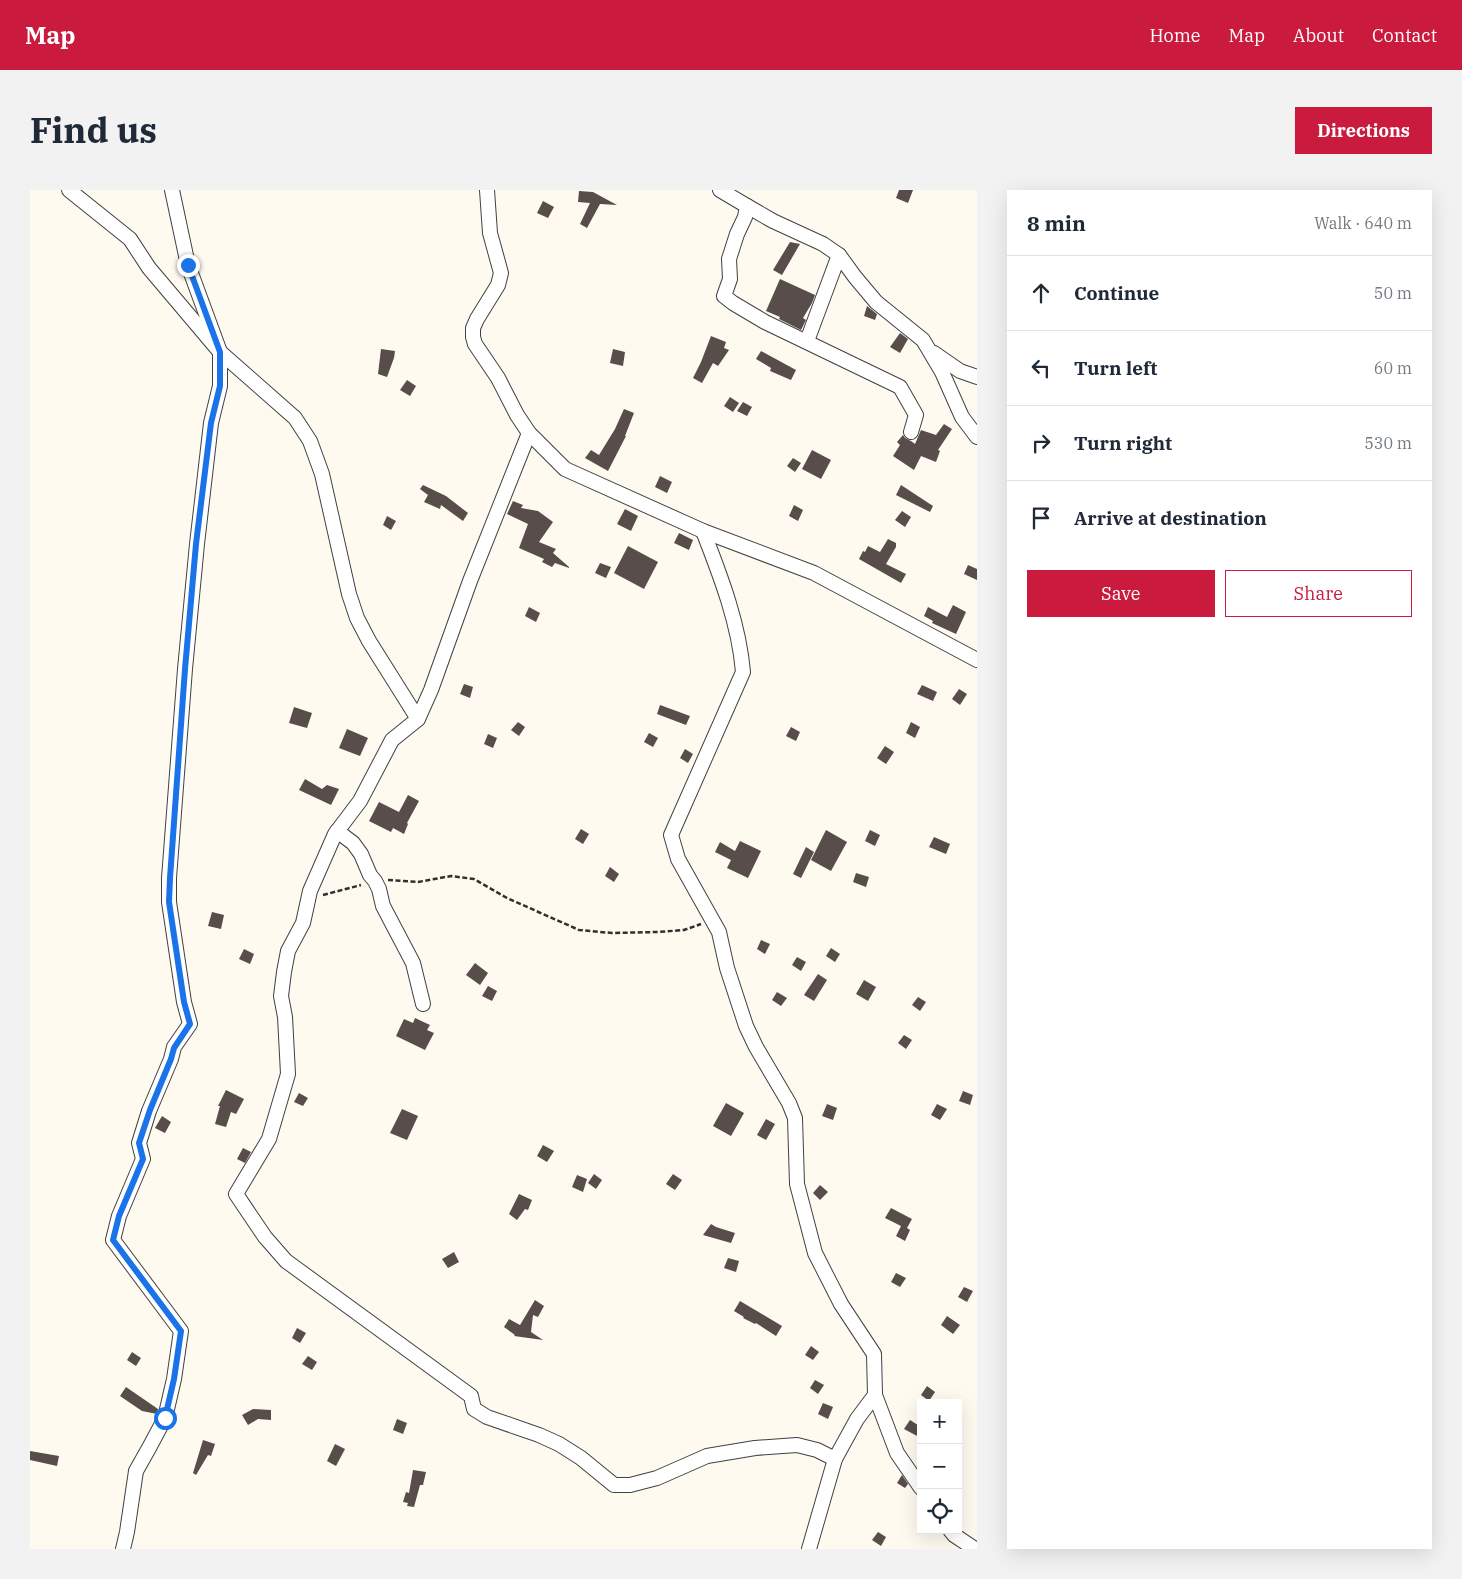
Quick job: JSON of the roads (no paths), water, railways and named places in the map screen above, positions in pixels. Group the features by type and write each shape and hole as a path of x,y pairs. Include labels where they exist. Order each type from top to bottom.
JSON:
{"street":[{"path":"69,190 130,239 149,268 220,352 295,418 310,441 322,474 349,594 357,618 369,641 418,718"},
{"path":"123,1549 136,1471 165,1418 174,1379 181,1331 113,1240 119,1216 143,1159 139,1143 150,1110 174,1048 190,1024 184,1002 169,902 170,878 196,544 211,423 220,386 220,352 188,265 172,190"},
{"path":"487,190 490,233 501,273 498,285 477,319 472,337 529,433 565,469 703,532 814,573 977,660"},
{"path":"720,190 780,225 823,244 839,255 876,302 923,340 942,372 962,416 977,437"},
{"path":"746,206 745,218 737,234 729,259 730,279 724,296 765,322 900,387 916,415 911,432"},
{"path":"807,341 839,255"},
{"path":"929,350 960,371 977,377"},
{"path":"529,433 470,581 431,690 418,718 392,740 360,801 337,832 310,890 303,923 288,951 283,980 282,996 288,1074 269,1139 236,1194 265,1237 286,1261 471,1396 474,1409 487,1417 559,1444 581,1458 614,1485 630,1485 657,1478 707,1456 755,1448 796,1445 817,1450 835,1459"},
{"path":"703,532 721,578 741,649 743,672 671,836 678,859 719,932 727,968 746,1026 756,1047 789,1103 795,1118 797,1184 815,1253 841,1304 874,1354 875,1395 896,1453 917,1482"},
{"path":"337,832 354,843 375,881 383,906 413,963 423,1004"},
{"path":"810,1549 835,1459 857,1419 875,1395"},
{"path":"953,1534 975,1549"}]}
